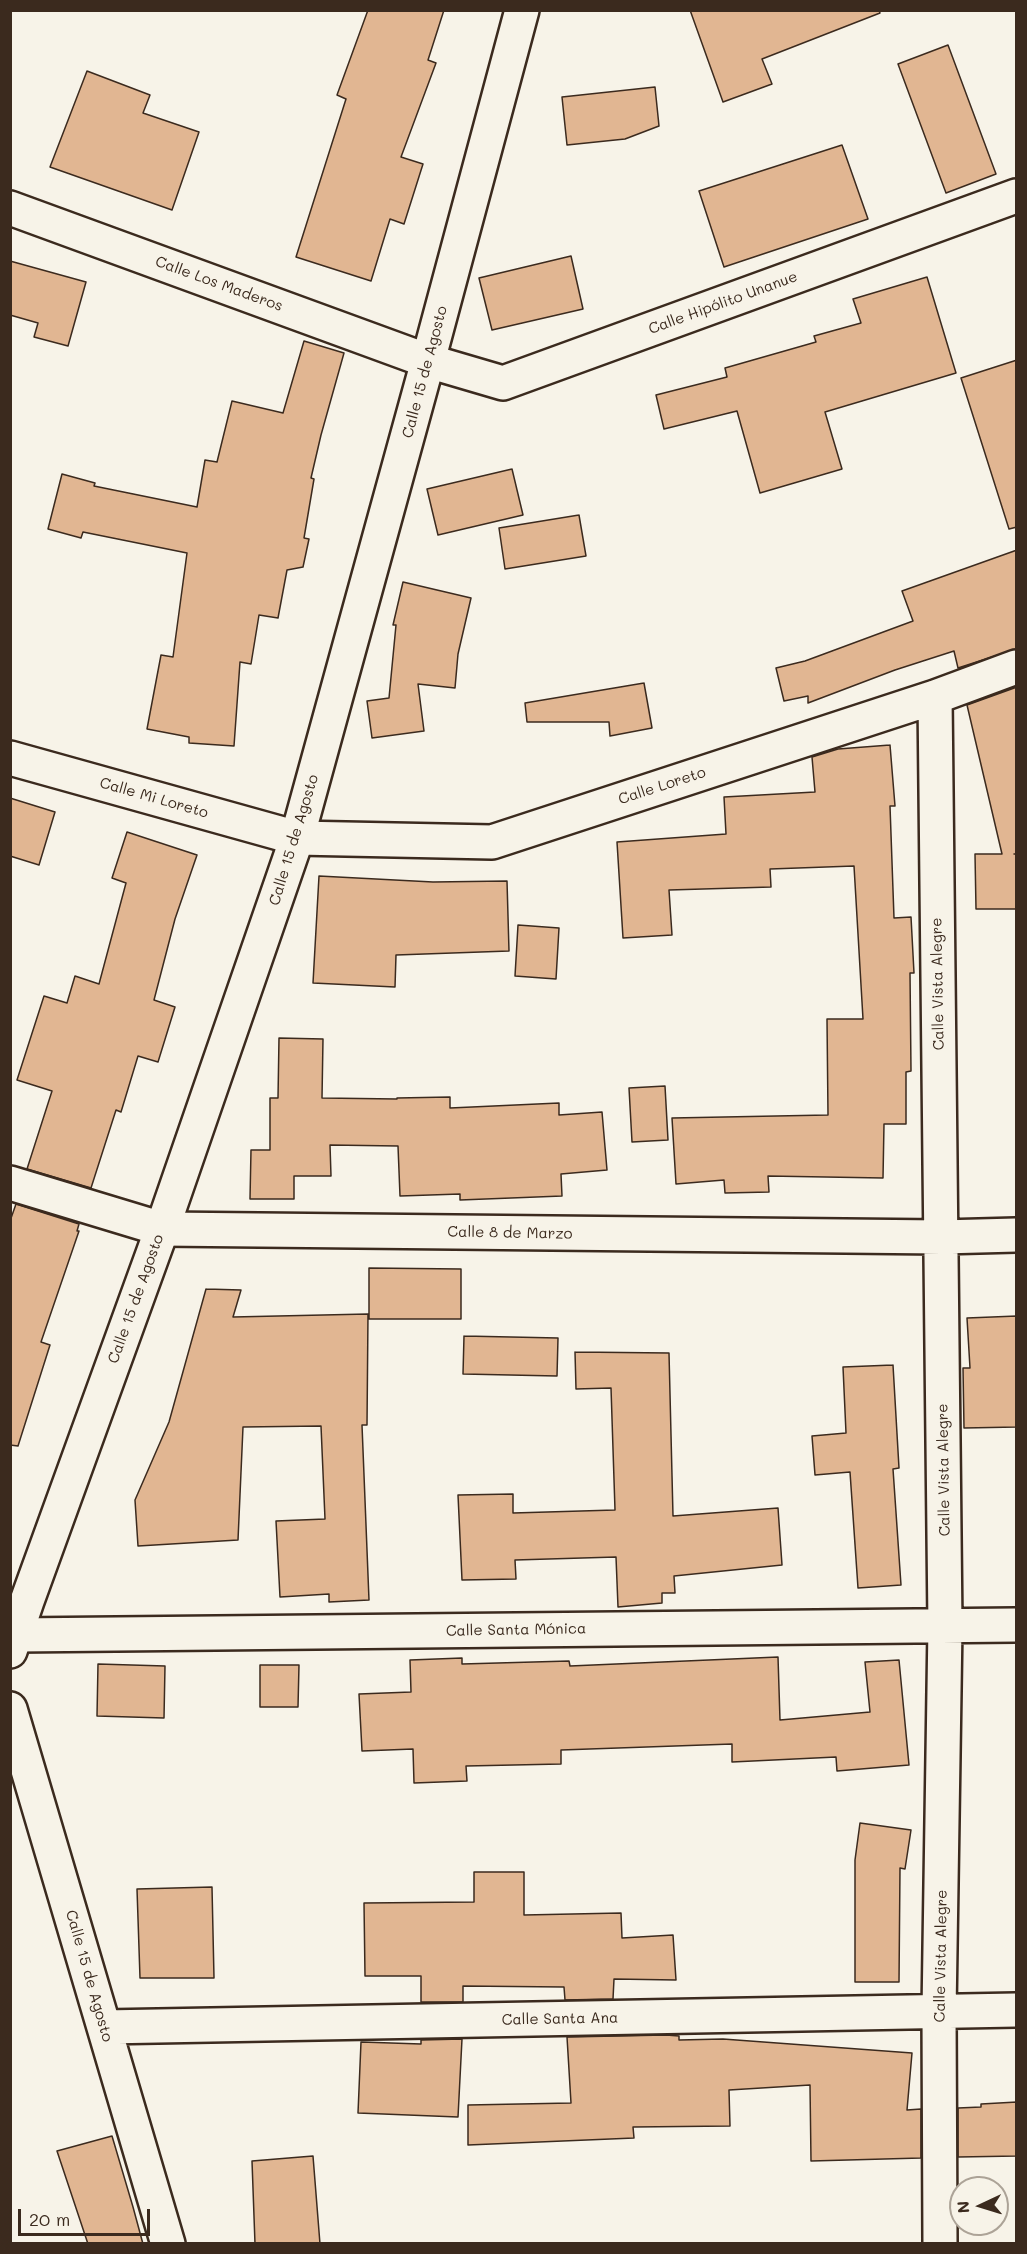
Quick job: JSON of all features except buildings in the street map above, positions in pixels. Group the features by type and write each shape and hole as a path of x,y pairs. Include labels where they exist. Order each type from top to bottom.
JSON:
{"street":[{"name":"Calle 15 de Agosto","path":"14,1643 19,1598 162,1229 297,838 522,10"},
{"name":"Calle Hipólito Unanue","path":"428,360 502,383 1017,196"},
{"name":"Calle Los Maderos","path":"10,207 428,360"},
{"name":"Calle Loreto","path":"297,838 492,842 935,697 1017,667"},
{"name":"Calle Vista Alegre","path":"935,697 945,1626 939,2012 940,2244"},
{"name":"Calle Mi Loreto","path":"10,758 297,838"},
{"name":"Calle 8 de Marzo","path":"10,1183 162,1229 942,1237 1017,1235"},
{"name":"Calle Santa Mónica","path":"14,1643 1017,1625"},
{"name":"Calle 15 de Agosto","path":"10,1709 168,2244"},
{"name":"Calle Santa Ana","path":"104,2027 1017,2010"}]}
